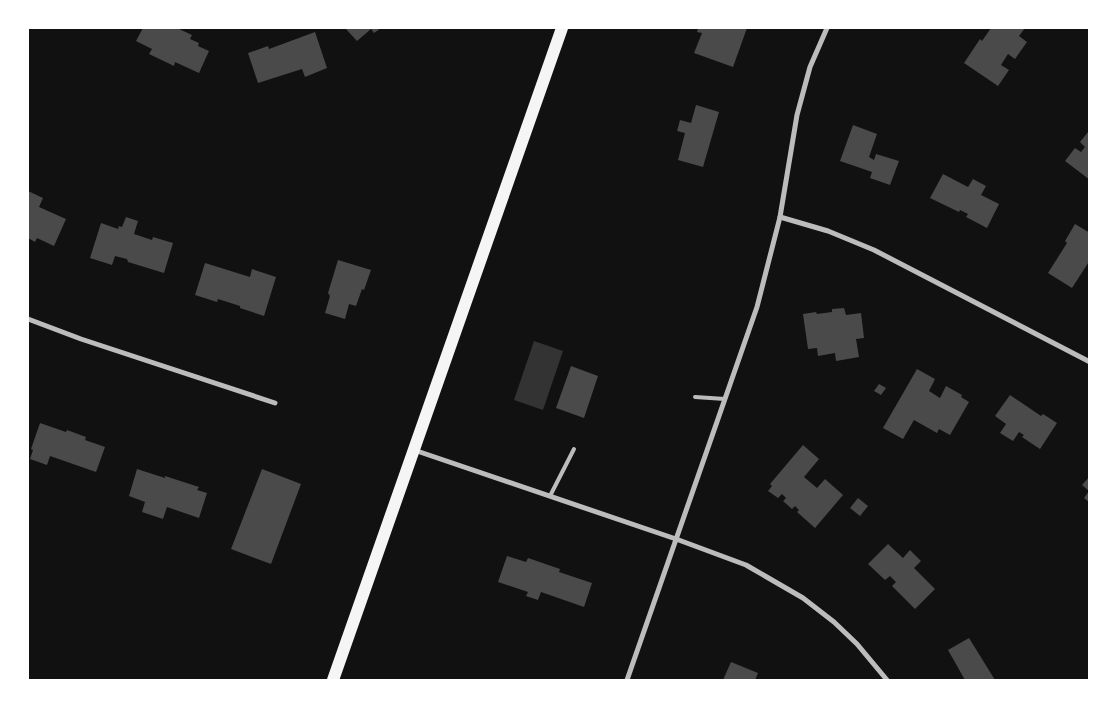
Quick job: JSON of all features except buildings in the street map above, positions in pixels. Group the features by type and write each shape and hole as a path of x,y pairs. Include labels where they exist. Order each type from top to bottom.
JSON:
{"main road":[{"path":"333,680 562,28"}],"street":[{"path":"627,680 757,307 780,217 797,115 810,67 827,28"},
{"path":"780,217 828,231 874,250 1090,362"},
{"path":"28,319 81,339 275,404"},
{"path":"414,449 746,565 803,598 834,622 857,644 887,680"}],"lane":[{"path":"695,397 725,399"},
{"path":"550,496 574,449"}],"shaded area":[{"path":"534,341 563,351 543,410 514,400"}]}
